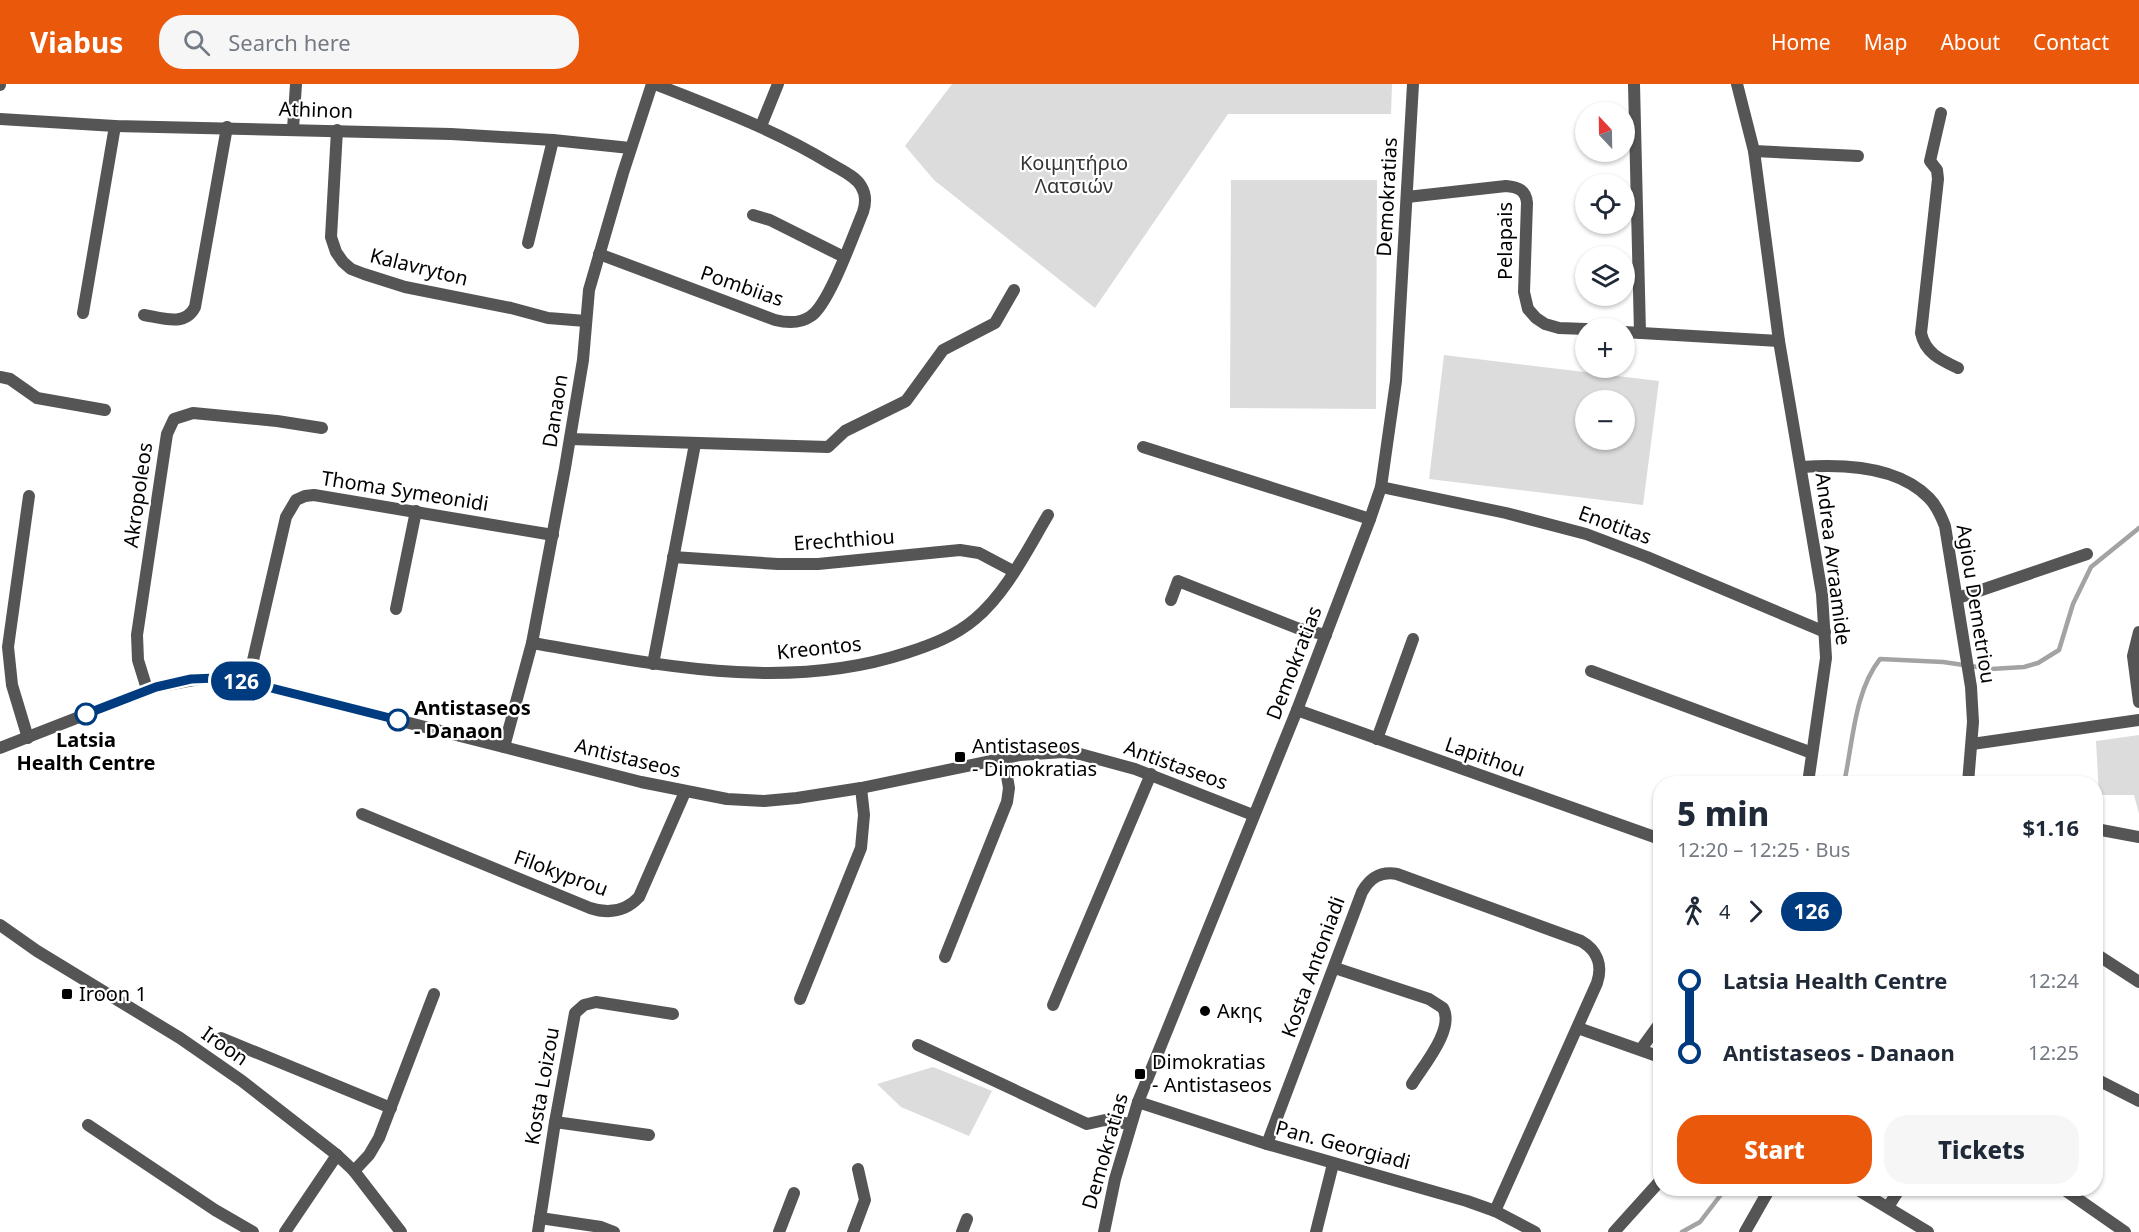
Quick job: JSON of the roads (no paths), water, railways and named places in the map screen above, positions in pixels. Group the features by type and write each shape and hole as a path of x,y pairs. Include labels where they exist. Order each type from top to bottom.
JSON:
{"street":[{"path":"293,129 296,84"},
{"path":"653,84 761,126 778,84"},
{"name":"Danaon","path":"504,747 532,643 553,535 583,360 589,290 630,148 653,84"},
{"name":"Demokratias","path":"1104,1232 1112,1188 1138,1101 1297,710 1371,519 1381,487 1396,381 1413,84"},
{"path":"1634,84 1640,333"},
{"name":"Andrea Avraamide","path":"1737,84 1754,151 1779,341 1822,594 1825,632 1824,672 1809,776"},
{"path":"1941,113 1930,161 1937,170 1938,179 1921,333 1928,350 1944,362 1958,368"},
{"name":"Athinon","path":"0,118 115,126 451,134 553,140 630,148"},
{"path":"83,313 115,126"},
{"name":"Pombiias","path":"599,254 775,320 793,322 810,317 824,302 863,212 865,199 860,185 847,174 761,126"},
{"path":"144,315 178,320 189,316 194,311 227,127"},
{"name":"Kalavryton","path":"337,130 331,237 336,252 351,269 405,287 518,309 548,318 586,321"},
{"path":"528,243 553,140"},
{"path":"1754,151 1858,156"},
{"name":"Pelapais","path":"1407,196 1506,186 1522,190 1527,203 1524,292 1528,309 1548,326 1575,328"},
{"path":"753,215 770,220 844,257"},
{"path":"570,439 828,447 845,431 906,401 943,350 995,323 1014,290"},
{"path":"1635,333 1779,341"},
{"path":"0,377 10,379 37,398 105,410"},
{"name":"Akropoleos","path":"147,689 138,660 137,635 167,434 171,422 185,414 197,413 322,428"},
{"path":"652,663 695,444"},
{"path":"1143,447 1371,519"},
{"name":"Agiou Demetriou","path":"1802,467 1830,465 1873,471 1909,484 1930,498 1945,526 1971,687 1972,744 1969,776"},
{"name":"Enotitas","path":"1381,487 1506,513 1586,534 1825,632"},
{"name":"Thoma Symeonidi","path":"248,682 286,517 293,502 300,497 314,495 553,535"},
{"path":"28,738 12,685 8,647 29,496"},
{"path":"396,609 416,511"},
{"name":"Kreontos","path":"532,643 701,669 780,673 840,669 882,660 928,645 966,626 995,600 1048,515"},
{"name":"Erechthiou","path":"673,556 778,564 818,564 960,550 979,554 1013,571"},
{"path":"1958,598 2087,554"},
{"path":"1171,600 1178,581 1297,628 1326,635"},
{"path":"2139,632 2133,656 2139,702"},
{"path":"1377,740 1413,639"},
{"path":"1591,671 1812,753"},
{"name":"Antistaseos","path":"0,748 147,689 204,678 248,682 641,782 727,798 764,801 797,798 861,788 1032,754 1071,753 1107,760 1151,774 1253,814"},
{"name":"Lapithou","path":"1297,710 1653,837"},
{"path":"1972,744 2139,720"},
{"path":"945,957 1007,802 1009,788 1004,759"},
{"path":"1053,1005 1151,774"},
{"path":"800,999 861,848 864,815 861,788"},
{"name":"Filokyprou","path":"362,814 590,908 614,911 630,905 639,897 685,792"},
{"path":"2103,830 2139,837"},
{"name":"Kosta Antoniadi","path":"1267,1144 1362,892 1376,876 1388,873 1402,876 1581,941 1590,947 1596,954 1599,964 1599,977 1578,1028"},
{"name":"Iroon","path":"0,925 71,973 180,1038 242,1082 337,1155 354,1171 401,1232"},
{"path":"2103,959 2139,982"},
{"path":"1335,968 1434,1001 1443,1008 1447,1022 1444,1033 1412,1084"},
{"path":"354,1171 374,1148 434,994"},
{"name":"Kosta Loizou","path":"537,1232 575,1013 581,1006 588,1003 601,1002 673,1014"},
{"path":"1496,1211 1578,1028 1653,1054"},
{"path":"1641,1049 1653,1033"},
{"path":"221,1038 391,1108"},
{"path":"918,1045 1087,1124 1105,1120 1130,1124"},
{"path":"2103,1083 2139,1101"},
{"name":"Pan. Georgiadi","path":"1138,1101 1333,1164 1424,1187 1496,1211 1535,1232"},
{"path":"555,1122 649,1135"},
{"path":"88,1125 215,1210 253,1232"},
{"path":"285,1232 337,1155"},
{"path":"1316,1232 1333,1164"},
{"path":"853,1232 865,1200 858,1169"},
{"path":"1614,1232 1653,1189"},
{"path":"779,1232 794,1193"},
{"path":"1745,1232 1765,1196"},
{"path":"1869,1196 1928,1232"},
{"path":"1888,1207 1895,1196"},
{"path":"2073,1196 2125,1232"},
{"path":"540,1218 601,1227 614,1232"},
{"path":"962,1232 967,1219"}],"waterway":[{"path":"1845,776 1860,702 1871,672 1880,659 1943,662 1991,669 2024,667 2038,663 2059,650 2073,604 2091,567 2139,528"},
{"path":"1682,1232 1700,1222 1720,1196"}],"place":[{"name":"Latsia Health Centre","path":"86,714"},
{"name":"Antistaseos - Danaon","path":"398,720"},
{"name":"Antistaseos - Dimokratias","path":"960,757"},
{"name":"Iroon 1","path":"67,994"},
{"name":"Ακης","path":"1205,1011"},
{"name":"Dimokratias - Antistaseos","path":"1140,1074"}],"park label":[{"name":"Κοιμητήριο Λατσιών","path":"1074,174"}]}
